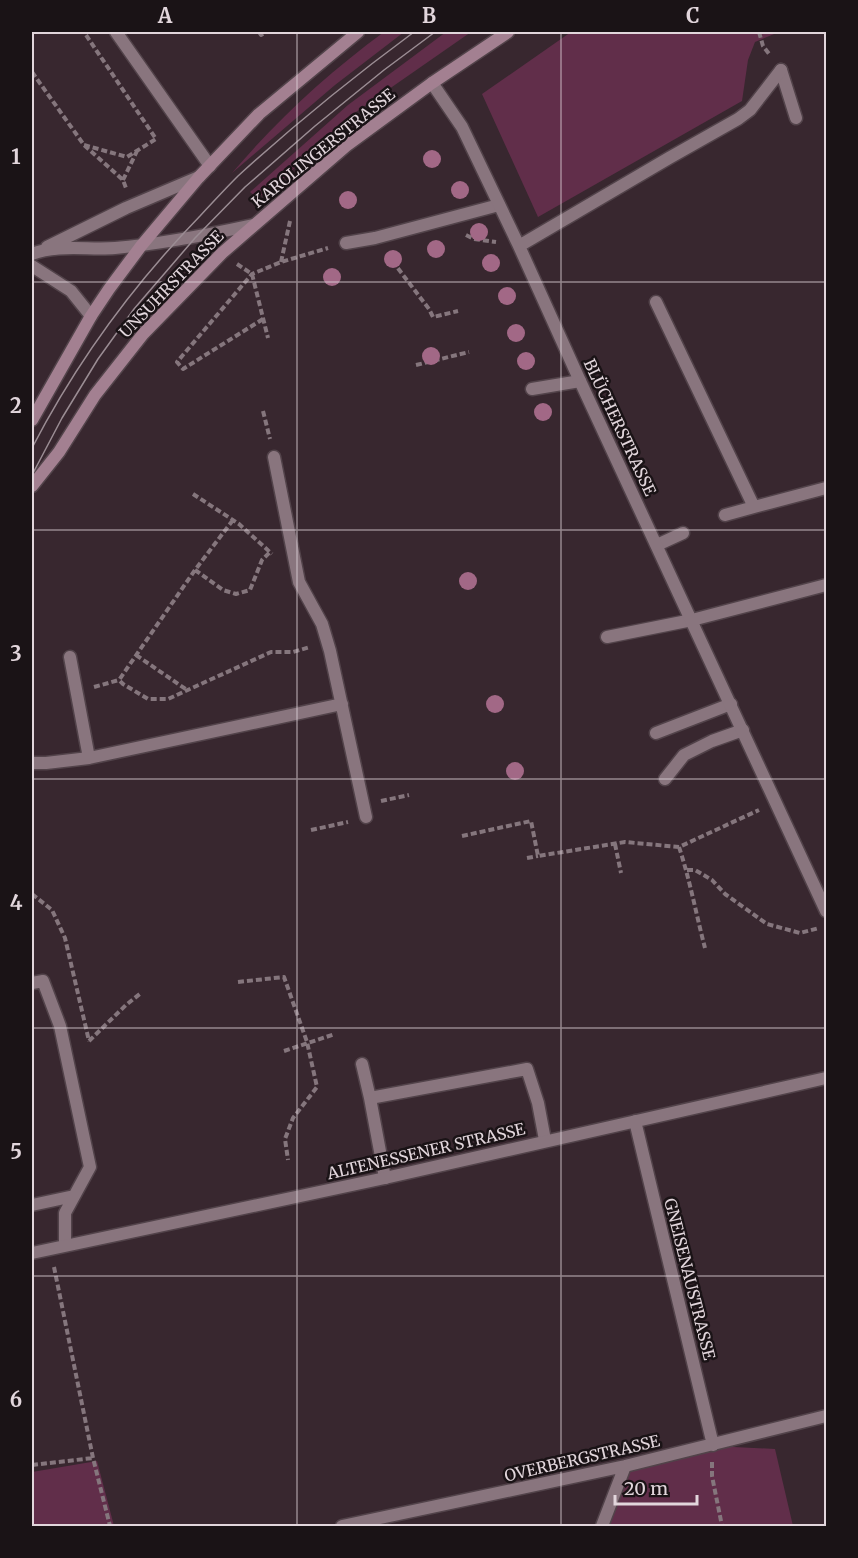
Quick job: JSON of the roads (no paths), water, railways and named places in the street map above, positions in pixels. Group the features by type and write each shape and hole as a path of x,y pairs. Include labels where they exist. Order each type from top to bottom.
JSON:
{"main road":[{"path":"32,420 91,316 141,246 199,177 259,114 358,32"},
{"name":"KAROLINGERSTRASSE","path":"253,225 296,191 346,146 432,83 508,32"},
{"name":"UNSUHRSTRASSE","path":"32,486 59,452 95,395 143,334 222,253 253,225"}],"street":[{"path":"116,32 210,166"},
{"path":"519,246 738,119 750,110 781,70 796,118"},
{"name":"BLÜCHERSTRASSE","path":"432,83 462,127 519,246 826,911"},
{"path":"37,251 126,208 199,177"},
{"path":"346,243 499,205"},
{"name":"KAROLINGERSTRASSE","path":"37,251 141,246 195,238 253,225"},
{"path":"32,266 71,291 91,316"},
{"path":"656,302 754,507"},
{"path":"532,389 580,381"},
{"path":"274,457 299,582 322,624 327,641 365,811"},
{"path":"725,515 826,488"},
{"path":"657,545 683,533"},
{"path":"607,637 692,620 826,585"},
{"path":"70,657 89,758"},
{"path":"32,763 89,758 342,704"},
{"path":"656,733 731,704"},
{"path":"665,779 684,755 712,741 743,730"},
{"path":"32,984 43,981 60,1026 90,1167 65,1213 65,1245"},
{"path":"362,1064 385,1178"},
{"path":"370,1098 527,1069 538,1103 545,1140"},
{"name":"ALTENESSENER STRASSE","path":"32,1253 385,1178 826,1078"},
{"name":"GNEISENAUSTRASSE","path":"634,1121 713,1445"},
{"path":"32,1205 74,1197"},
{"name":"OVERBERGSTRASSE","path":"342,1527 625,1466 826,1416"},
{"path":"602,1527 625,1466"}],"tram line":[{"path":"32,448 67,386 107,326 175,242 259,157 324,102 414,32"},
{"path":"32,475 62,418 98,359 134,309 195,238 245,187 315,126 435,32"}]}
